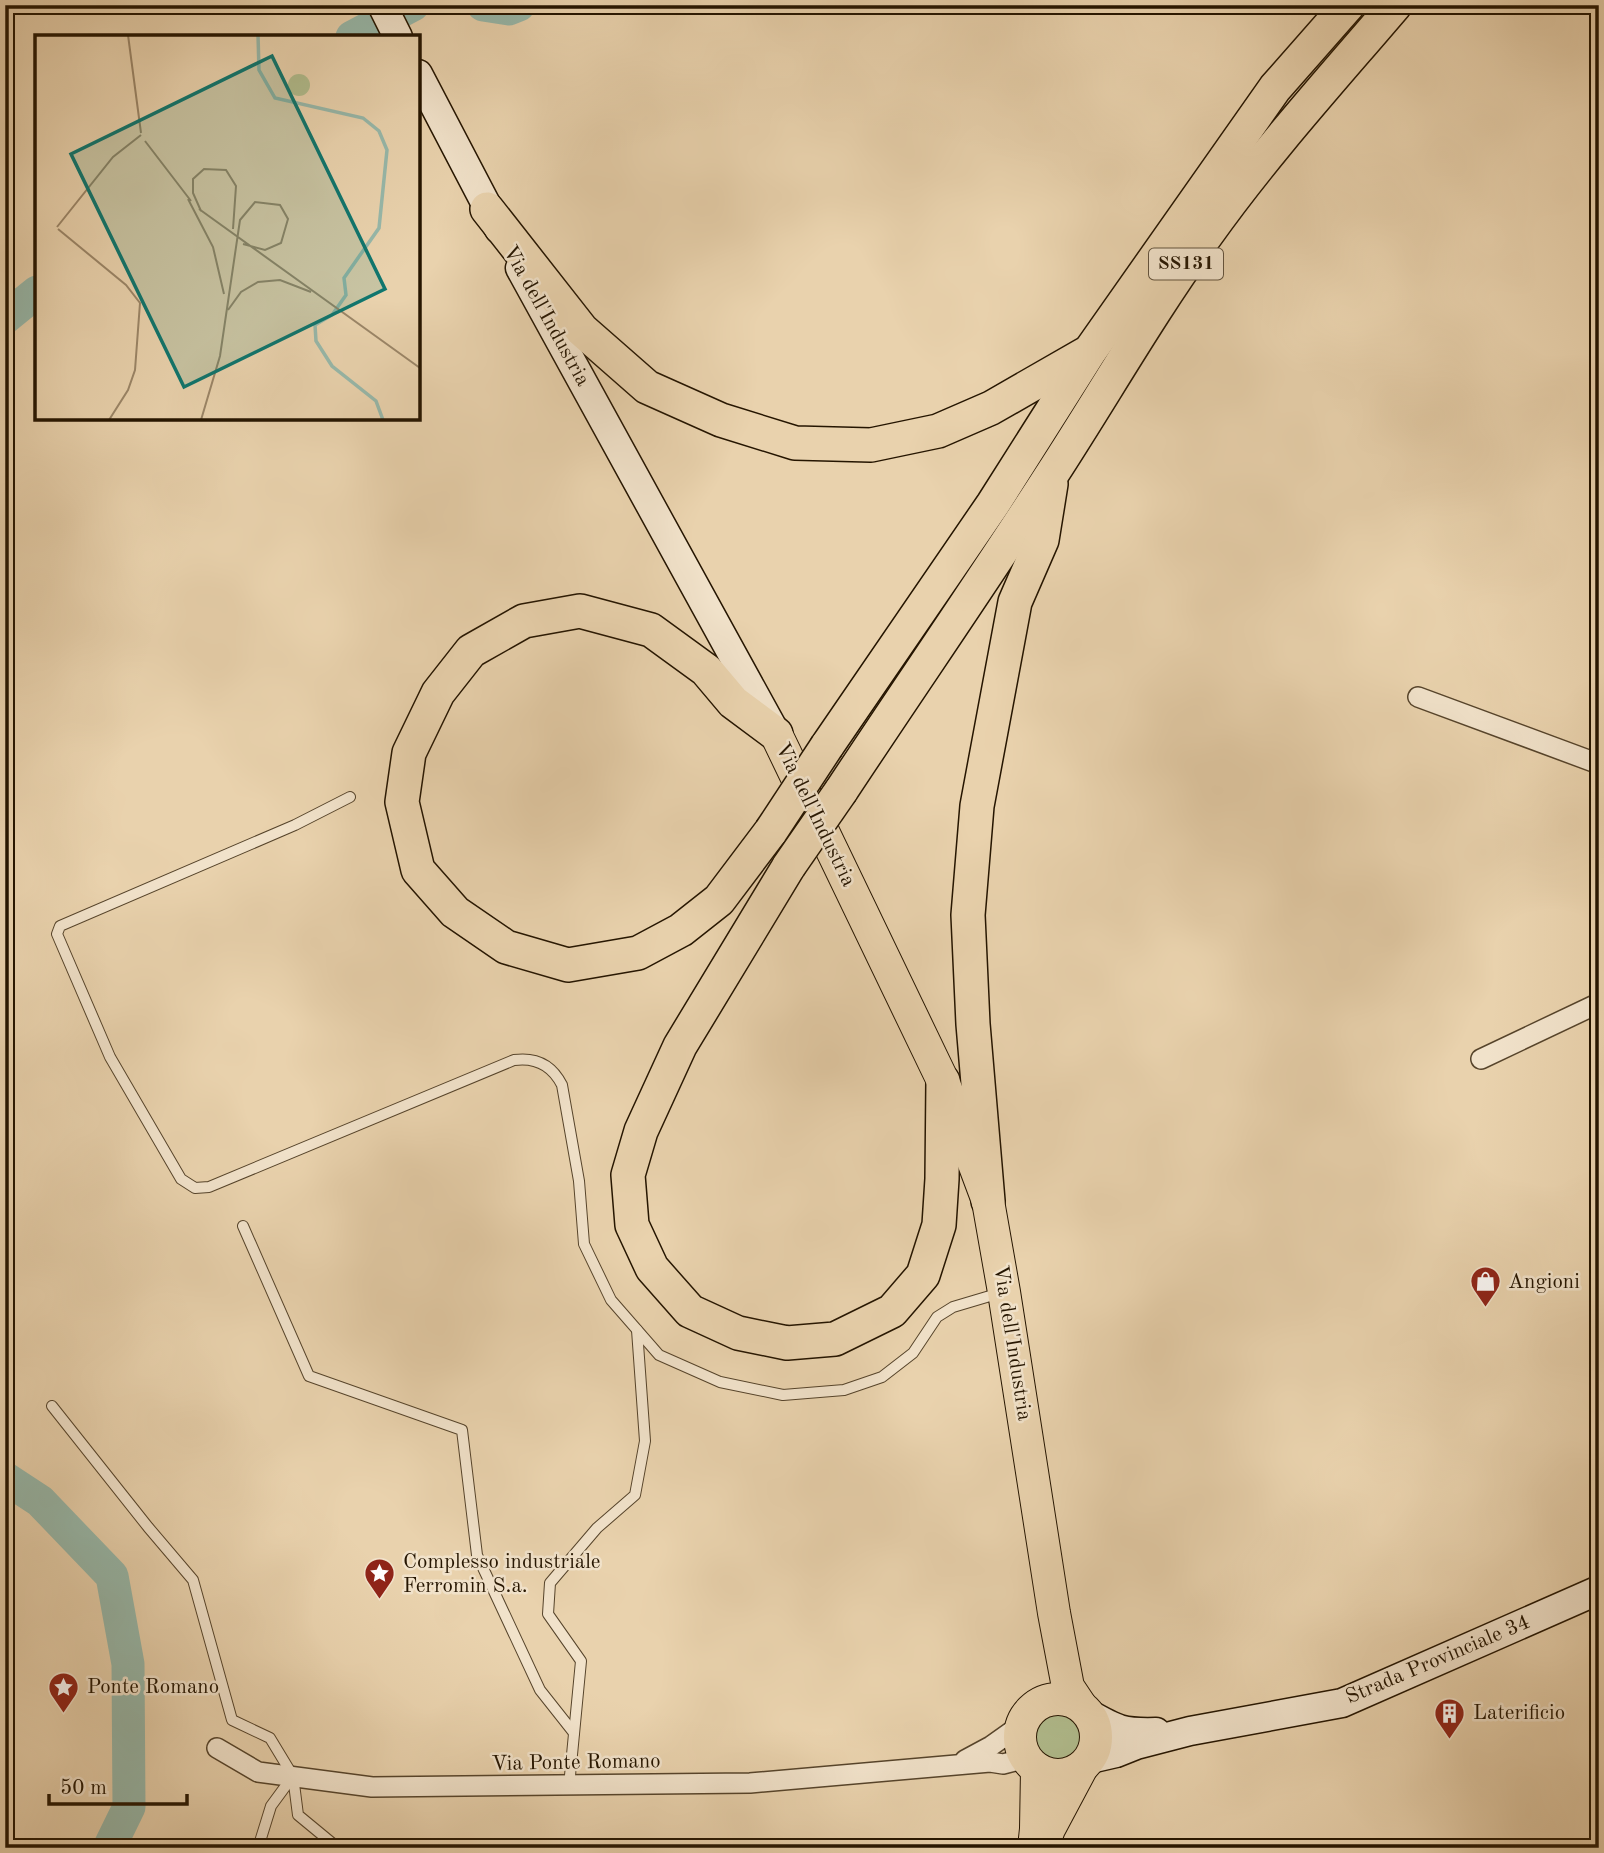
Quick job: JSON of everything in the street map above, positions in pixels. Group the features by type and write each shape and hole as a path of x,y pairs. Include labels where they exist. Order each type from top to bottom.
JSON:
{"highway":[{"name":"SS131","path":"1090,351 1275,88 1348,5"},
{"name":"SS131","path":"1052,474 1154,310 1207,233 1275,146 1395,5"},
{"path":"488,209 582,330 647,387 721,420 795,443 871,445 938,432 991,408 1090,351"},
{"path":"776,734 733,702 706,670 651,629 580,611 524,621 471,651 438,693 409,752 402,802 418,870 455,912 506,947 568,965 638,953 681,930 719,900 771,831 993,504 1090,351"},
{"path":"943,1081 939,1225 923,1275 892,1311 835,1339 787,1343 738,1333 690,1311 652,1268 632,1225 628,1175 641,1131 680,1046 789,866 1052,474"},
{"path":"988,1201 973,1024 968,915 977,806 1015,602 1042,540 1052,474"}],"main road":[{"path":"382,5 397,35"},
{"name":"Via dell'Industria","path":"420,78 488,209 776,734 943,1081 988,1201 1068,1688 1084,1710"},
{"name":"Strada Provinciale 34","path":"1190,1731 1342,1703 1599,1590"},
{"name":"Via dell'Industria","path":"1029,1715 1050,1658 1054,1613"},
{"path":"1034,1848 1036,1829 1032,1764 1020,1742 1029,1715 1052,1699 1071,1701 1114,1729 1131,1732 1190,1731"},
{"path":"1042,1848 1049,1829 1096,1741 1094,1722 1084,1710"},
{"path":"1032,1764 1055,1775 1074,1772 1086,1763 1136,1745 1190,1731"}],"street":[{"path":"1418,697 1599,765"},
{"path":"1480,1059 1599,1003"},
{"name":"Via Ponte Romano","path":"943,1766 969,1759 1029,1715"},
{"name":"Via Ponte Romano","path":"217,1748 258,1772 372,1787 750,1783 990,1762 1003,1765 1032,1764"}],"lane":[{"path":"350,797 295,825 60,926 57,933 110,1057 181,1178 195,1188 209,1187 514,1060 525,1059 543,1063 562,1085 579,1181 584,1244 611,1300 659,1354 720,1382 783,1395 844,1390 882,1377 913,1353 937,1317 953,1307 1004,1292"},
{"path":"243,1227 309,1376 463,1430 477,1555 540,1690 574,1733"},
{"path":"569,1786 581,1661 548,1614 550,1584 597,1528 635,1495 645,1441 637,1329"},
{"path":"52,1406 193,1580 232,1720 270,1738 293,1776 298,1815 338,1848"},
{"path":"258,1848 271,1805 293,1776"}],"green space":[{"path":"1057,1708 1072,1714 1086,1727 1089,1735 1082,1754 1072,1765 1061,1770 1050,1768 1034,1758 1027,1743 1028,1729 1032,1723 1042,1713"}],"waterway":[{"path":"356,35 413,5"},
{"path":"483,5 509,9 519,5"},
{"path":"5,318 35,294"},
{"path":"5,1478 40,1501 112,1576 128,1664 129,1807 109,1848"}],"place":[{"name":"Angioni","path":"1485,1309"},
{"name":"Complesso industriale Ferromin S.a.","path":"380,1601"},
{"name":"Ponte Romano","path":"64,1714"},
{"name":"Laterificio","path":"1450,1740"}]}
